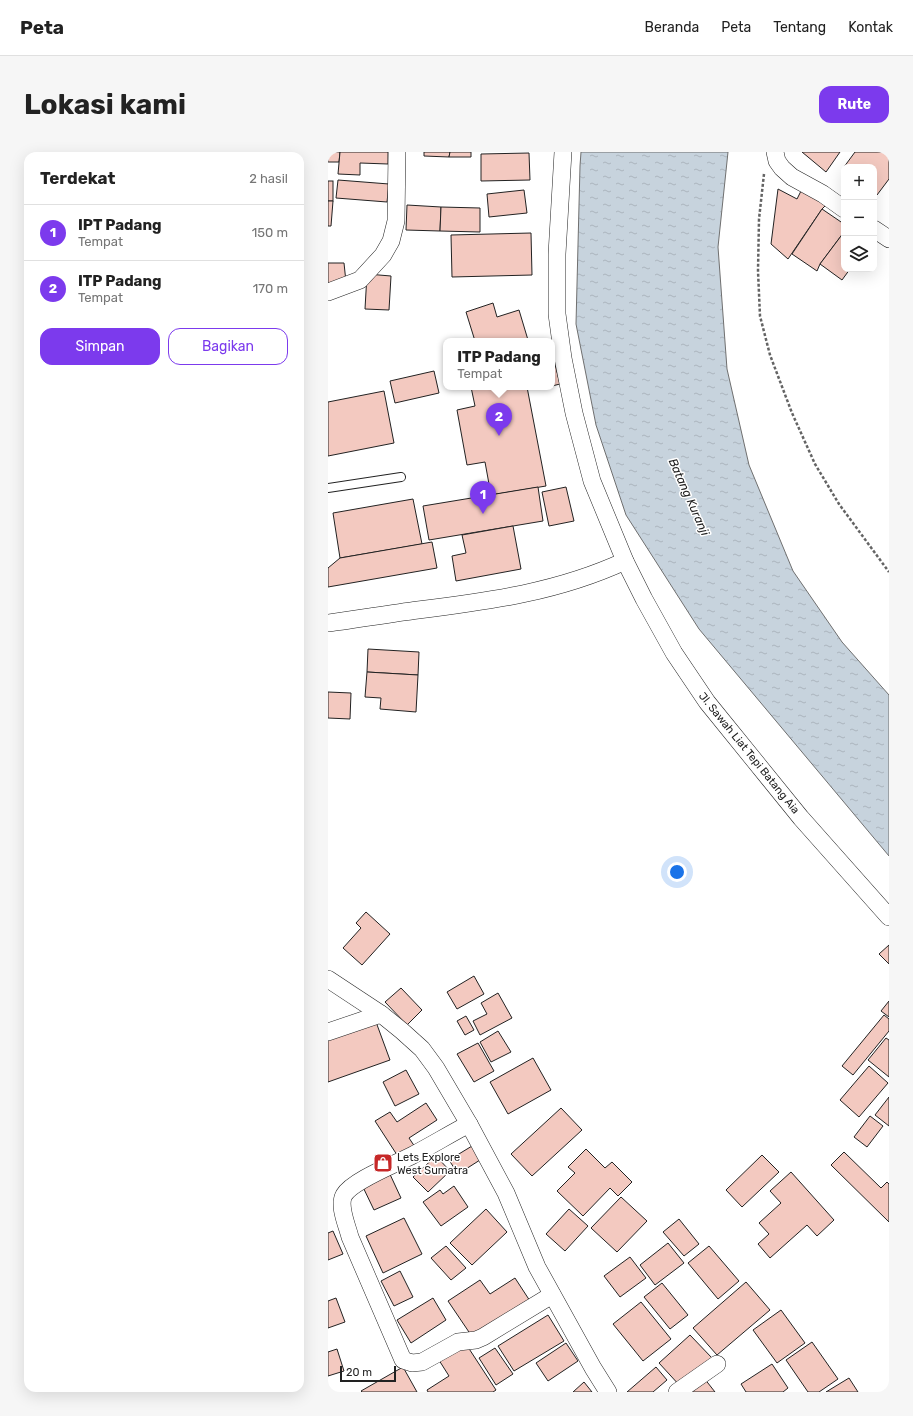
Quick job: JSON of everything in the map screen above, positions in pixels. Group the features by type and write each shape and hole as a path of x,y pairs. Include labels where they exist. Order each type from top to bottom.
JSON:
{"street":[{"path":"328,292 360,280 383,255 391,241 396,221 397,152"},
{"name":"Jl. Sawah Liat Tepi Batang Aia","path":"562,152 557,254 558,314 563,358 574,413 592,481 625,561 674,653 707,702 801,818 889,918"},
{"path":"776,152 777,161 792,177 841,207"},
{"path":"877,231 889,239"},
{"path":"328,623 508,598 550,589 601,572 625,561"},
{"path":"328,979 381,1014 422,1049 436,1068 469,1124 506,1193 537,1267 608,1392"},
{"path":"328,1032 381,1014"},
{"path":"469,1124 413,1155 363,1180 350,1189 343,1200 344,1215 350,1237 403,1360 412,1363 422,1362 458,1342 476,1340 484,1337 552,1295"},
{"path":"677,1392 717,1364"}],"lane":[{"path":"328,488 401,478"}],"path":[{"path":"765,167 759,219 758,271 760,316 770,356 814,464 839,504 889,572"}],"water":[{"name":"Batang Kuranji","path":"581,152 728,152 718,247 727,369 749,465 793,571 842,642 889,695 889,856 699,629 626,515 596,425 576,324"}],"building":[{"path":"328,152 340,152 339,162 328,162"},
{"path":"340,152 388,152 388,164 360,163 360,175 338,174"},
{"path":"424,152 450,152 449,157 424,156"},
{"path":"450,152 471,152 471,157 449,157"},
{"path":"802,152 840,152 826,172"},
{"path":"855,152 889,152 889,179 877,195 877,164 846,164"},
{"path":"529,153 530,180 481,181 481,154"},
{"path":"338,180 389,184 387,202 336,198"},
{"path":"328,181 333,181 333,201 328,201"},
{"path":"778,189 797,199 802,189 830,201 822,209 788,259 771,244"},
{"path":"524,190 527,213 489,217 487,194"},
{"path":"328,201 333,201 331,226 328,226"},
{"path":"407,205 441,207 440,231 406,230"},
{"path":"441,207 480,208 480,232 440,231"},
{"path":"822,209 841,222 841,236 820,264 817,271 792,254"},
{"path":"531,233 532,275 452,277 451,235"},
{"path":"841,236 841,272 848,272 842,280 820,264"},
{"path":"328,263 344,263 346,282 328,283"},
{"path":"367,274 391,276 389,310 365,309"},
{"path":"493,303 497,317 519,310 527,338 474,338 466,312"},
{"path":"555,364 560,384 555,385"},
{"path":"434,371 439,393 395,403 390,381"},
{"path":"472,390 528,390 546,486 491,495 485,462 467,465 457,410 475,406"},
{"path":"384,391 394,443 328,456 328,402"},
{"path":"538,487 543,521 429,540 423,506"},
{"path":"566,487 574,521 549,526 542,492"},
{"path":"413,499 422,544 340,558 333,513"},
{"path":"513,526 521,569 456,581 452,556 466,553 462,535"},
{"path":"432,542 437,568 328,587 328,568 340,558"},
{"path":"368,649 419,652 418,675 367,672"},
{"path":"367,672 418,675 416,712 380,709 381,698 365,697"},
{"path":"328,692 351,693 350,719 328,718"},
{"path":"366,912 390,934 362,965 343,948 361,928 356,923"},
{"path":"889,945 889,964 879,954"},
{"path":"474,976 484,994 457,1009 447,992"},
{"path":"401,988 422,1010 407,1025 385,1002"},
{"path":"498,993 512,1018 480,1035 473,1021 487,1014 481,1003"},
{"path":"889,1001 889,1017 881,1011"},
{"path":"884,1015 889,1019 889,1031 853,1075 842,1066"},
{"path":"466,1016 474,1030 465,1035 457,1021"},
{"path":"376,1022 390,1060 328,1082 328,1040"},
{"path":"498,1031 511,1052 491,1062 480,1042"},
{"path":"886,1038 889,1040 889,1077 868,1060"},
{"path":"478,1043 494,1071 474,1082 457,1054"},
{"path":"533,1058 551,1090 508,1114 490,1082"},
{"path":"869,1066 888,1083 859,1117 840,1100"},
{"path":"406,1070 419,1094 395,1106 383,1082"},
{"path":"889,1097 889,1126 875,1115"},
{"path":"426,1103 437,1120 409,1138 415,1147 399,1158 375,1121 390,1112 397,1122"},
{"path":"561,1108 582,1130 532,1176 511,1154"},
{"path":"870,1116 883,1126 867,1147 854,1137"},
{"path":"472,1146 480,1160 458,1174 449,1160"},
{"path":"586,1149 605,1168 612,1162 632,1182 618,1196 610,1188 583,1216 557,1191 575,1173 568,1167"},
{"path":"844,1152 881,1188 887,1182 889,1184 889,1222 831,1165"},
{"path":"762,1155 779,1172 742,1207 726,1190"},
{"path":"436,1156 450,1171 428,1192 413,1177"},
{"path":"388,1170 401,1198 374,1210 361,1183"},
{"path":"791,1172 834,1220 817,1236 807,1225 770,1258 758,1244 769,1234 759,1223 781,1203 770,1191"},
{"path":"454,1186 468,1207 441,1226 423,1202 440,1190 443,1194"},
{"path":"621,1197 647,1221 617,1252 591,1228"},
{"path":"486,1209 507,1232 472,1265 450,1243"},
{"path":"569,1209 588,1226 565,1251 546,1234"},
{"path":"404,1218 422,1254 383,1273 366,1236"},
{"path":"679,1219 699,1244 684,1256 663,1232"},
{"path":"333,1231 343,1254 328,1260 328,1233"},
{"path":"668,1243 684,1263 655,1285 640,1265"},
{"path":"446,1246 466,1268 451,1280 431,1258"},
{"path":"709,1246 739,1281 718,1299 688,1263"},
{"path":"630,1257 646,1278 620,1297 604,1276"},
{"path":"400,1271 413,1297 394,1306 381,1281"},
{"path":"515,1278 530,1301 473,1338 448,1301 480,1280 490,1294"},
{"path":"746,1282 770,1310 717,1355 693,1328"},
{"path":"662,1283 688,1315 670,1329 644,1297"},
{"path":"336,1298 345,1322 328,1328 328,1301"},
{"path":"433,1298 446,1320 411,1343 397,1320"},
{"path":"641,1302 671,1339 643,1361 613,1324"},
{"path":"781,1310 805,1343 777,1363 753,1330"},
{"path":"548,1315 564,1341 514,1371 498,1346"},
{"path":"690,1335 712,1358 681,1387 659,1363"},
{"path":"464,1341 496,1390 493,1392 428,1392 427,1390 449,1376 437,1357"},
{"path":"812,1342 838,1379 819,1392 808,1392 786,1360"},
{"path":"566,1343 578,1361 548,1381 536,1363"},
{"path":"495,1348 513,1374 496,1385 479,1358"},
{"path":"337,1349 344,1371 328,1376 328,1352"},
{"path":"772,1364 788,1388 783,1392 746,1392 741,1384"},
{"path":"403,1367 417,1392 361,1391"},
{"path":"656,1367 667,1380 653,1392 627,1392"},
{"path":"704,1378 715,1392 685,1392"},
{"path":"849,1378 858,1392 826,1392"},
{"path":"584,1382 592,1392 573,1392"}],"place":[{"name":"ITP Padang","path":"499,436"},
{"name":"IPT Padang","path":"483,514"},
{"name":"Lets Explore West Sumatra","path":"383,1163"}]}
